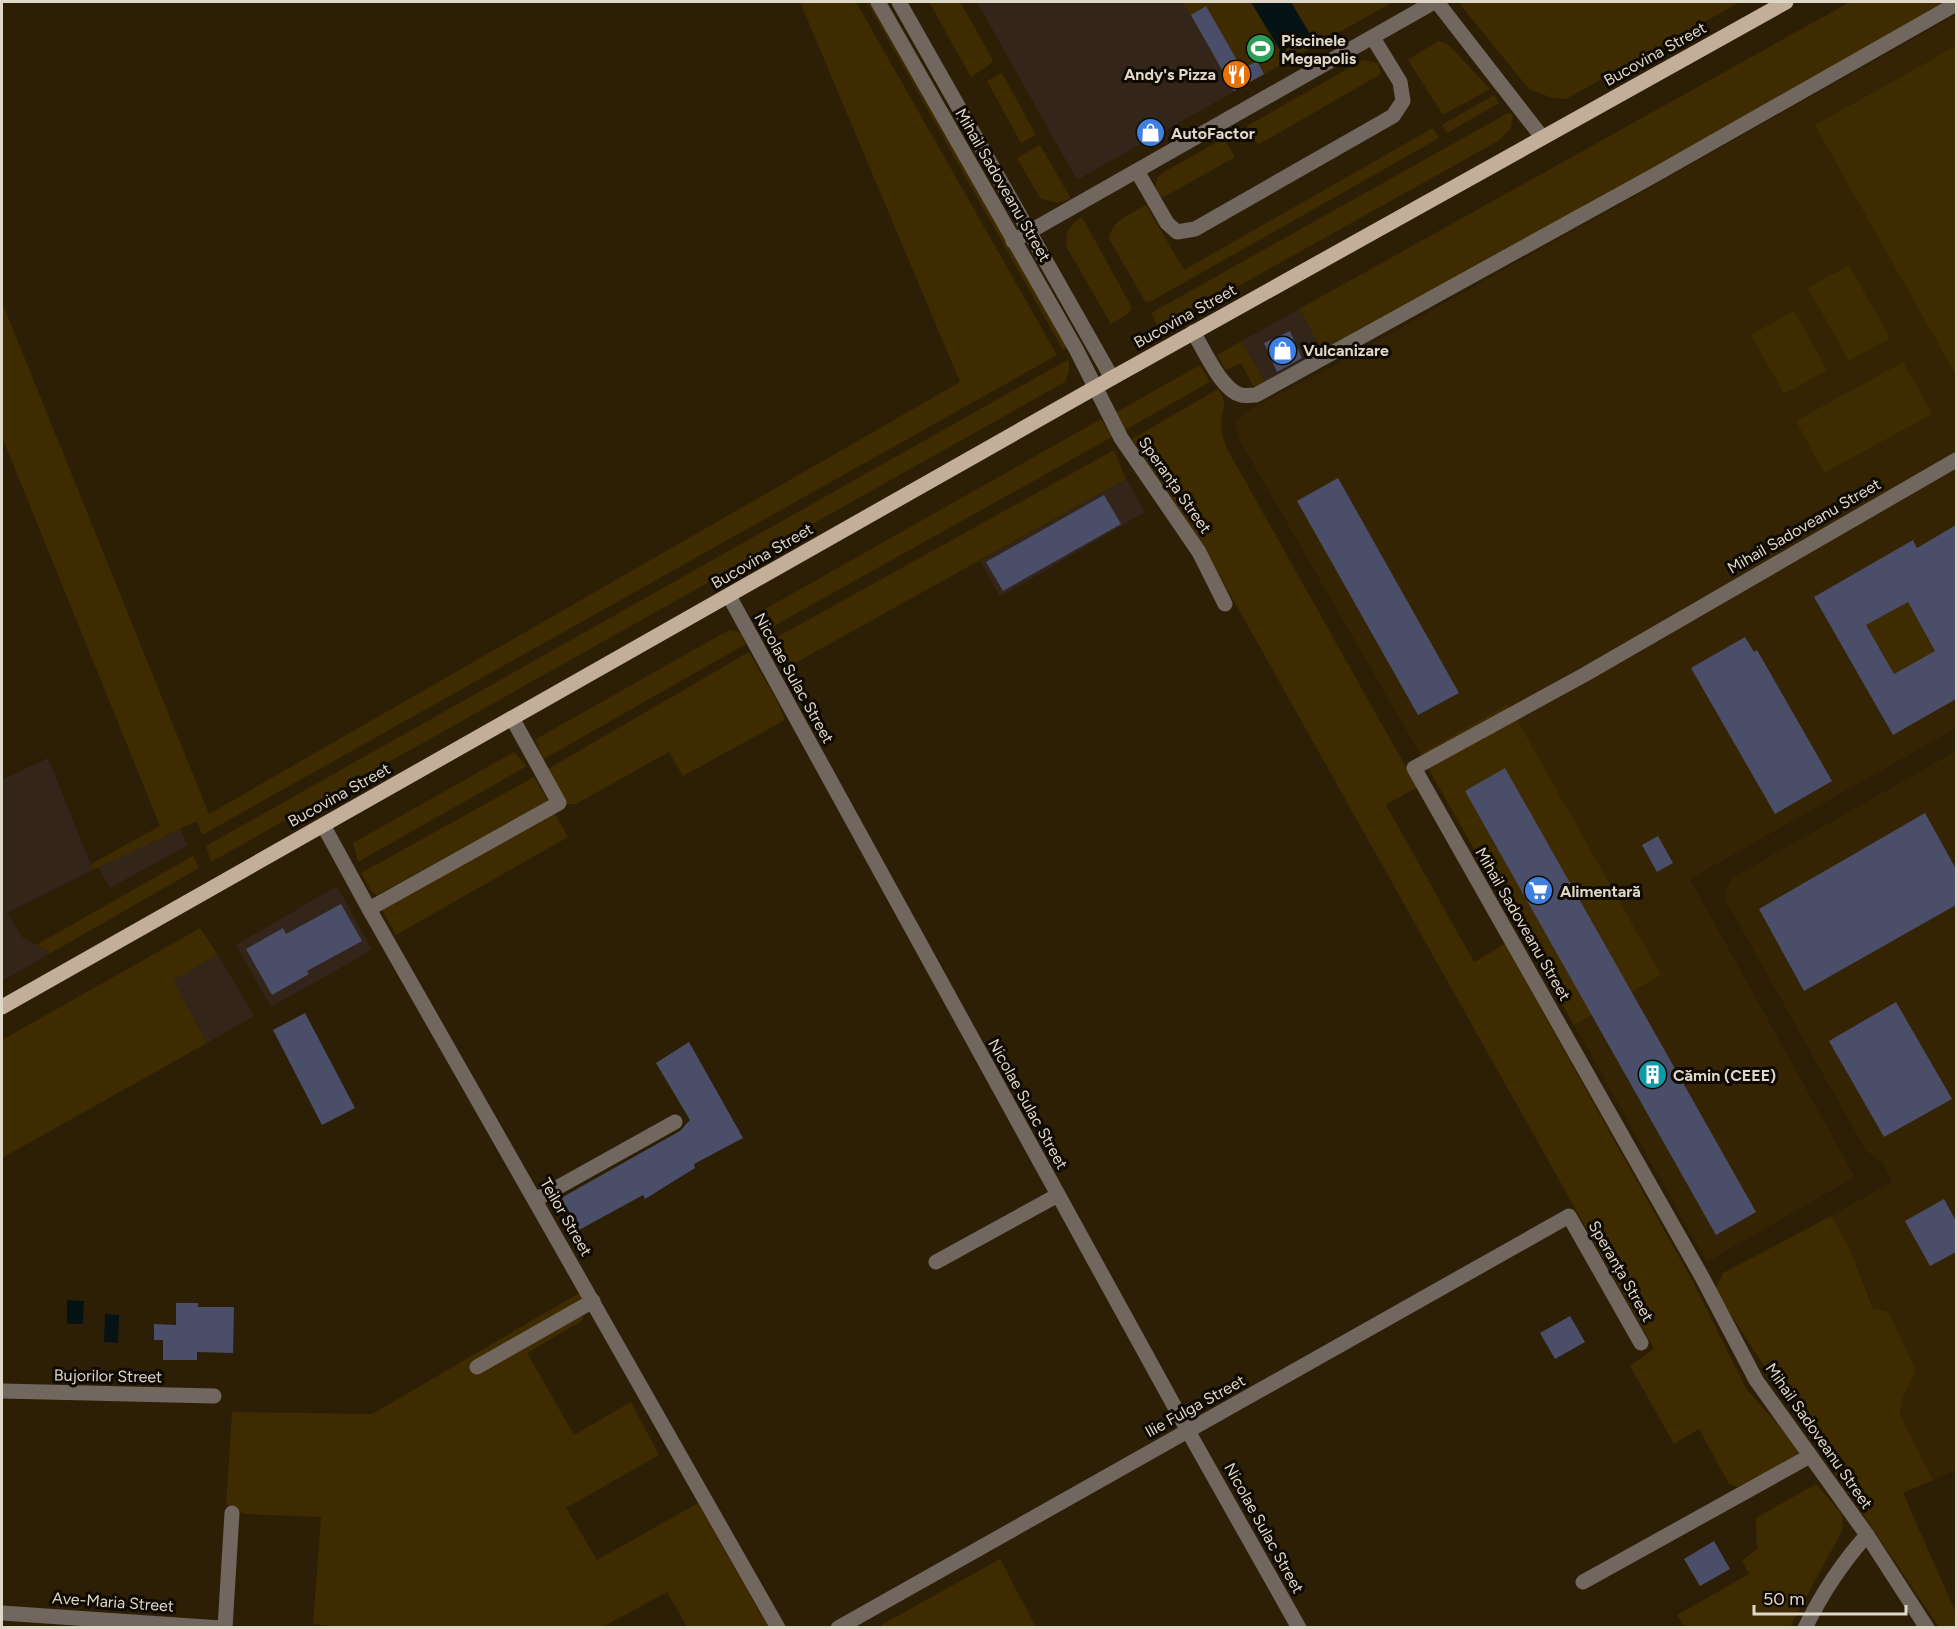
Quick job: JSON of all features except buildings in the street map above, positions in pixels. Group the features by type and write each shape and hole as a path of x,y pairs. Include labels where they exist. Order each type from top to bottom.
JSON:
{"main road":[{"name":"Bucovina Street","path":"2,1008 1193,332 1786,2"}],"street":[{"name":"Mihail Sadoveanu Street","path":"878,2 1096,387"},
{"name":"Mihail Sadoveanu Street","path":"899,2 1112,378"},
{"path":"1013,241 1436,2 1542,137"},
{"path":"1193,332 1222,380 1230,389 1242,395 1256,395 1642,182 1956,4"},
{"path":"1137,171 1167,223 1177,232 1195,229 1393,116 1403,101 1400,82 1373,38"},
{"name":"Speranța Street","path":"1096,387 1121,438 1199,552 1225,604"},
{"name":"Mihail Sadoveanu Street","path":"1928,1628 1867,1535 1756,1380 1702,1277 1414,768 1584,675 1956,460"},
{"name":"Nicolae Sulac Street","path":"729,596 1188,1431 1299,1628"},
{"path":"369,909 559,803 512,718"},
{"name":"Teilor Street","path":"323,825 778,1628"},
{"path":"535,1200 675,1122"},
{"path":"936,1262 1058,1195"},
{"name":"Speranța Street","path":"1569,1216 1641,1343"},
{"name":"Ilie Fulga Street","path":"838,1628 1569,1216"},
{"path":"477,1367 593,1301"},
{"name":"Bujorilor Street","path":"2,1391 214,1396"},
{"path":"1582,1582 1810,1456"},
{"path":"223,1628 232,1513"},
{"path":"1805,1628 1844,1559 1867,1535"},
{"name":"Ave-Maria Street","path":"5,1616 223,1628"}],"shaded area":[{"path":"800,2 856,2 1057,355 202,835 197,821 93,870 91,864 160,826 2,437 2,302 209,814 960,382"},
{"path":"867,2 874,2 1068,347 1063,350"},
{"path":"929,2 960,2 993,60 989,65 971,77"},
{"path":"977,2 1393,2 1077,180"},
{"name":"Piscinele Megapolis","path":"1183,2 1393,2 1234,91"},
{"path":"1251,2 1291,2 1310,34 1281,52"},
{"path":"1458,2 1740,2 1566,99 1552,98 1529,89"},
{"path":"1850,2 1949,2 1323,352 1299,309"},
{"path":"1956,15 1956,728 1690,879 1855,1177 1707,1262 1574,1025 1660,975 1508,705 1420,754 1240,441 1235,423 1249,410 1342,361"},
{"path":"1438,41 1448,44 1490,89 1443,115 1408,60"},
{"path":"1956,46 1956,375 1815,125"},
{"path":"1363,60 1378,63 1381,74 1258,145 1247,126"},
{"path":"1002,73 1036,135 1021,143 987,81"},
{"path":"1494,95 1499,103 1447,133 1442,125"},
{"path":"1508,113 1513,114 1511,128 1498,141 1160,330 1151,313"},
{"path":"1433,128 1439,138 1150,302 1145,301 1109,239 1118,222 1146,205 1184,270"},
{"path":"1224,138 1235,157 1164,197 1158,195 1155,188 1157,178"},
{"path":"1040,145 1071,199 1056,203 1040,198 1017,158"},
{"path":"1082,217 1132,308 1129,313 1111,324 1067,248 1069,230"},
{"path":"1849,265 1890,338 1849,361 1808,288"},
{"path":"1299,309 1323,352 1266,384 1242,341"},
{"path":"1794,311 1827,370 1784,394 1751,335"},
{"path":"1242,341 1266,384 1255,389 1241,363 1226,370 1217,355"},
{"path":"1069,359 1069,371 1065,382 211,862 206,846"},
{"path":"1903,362 1932,414 1824,473 1796,421"},
{"path":"1200,365 1210,382 1123,431 1113,414"},
{"path":"1218,389 1224,402 1221,426 1226,447 1417,787 1386,805 1474,962 1505,944 1692,1280 1747,1390 1791,1439 1799,1455 1737,1487 1729,1484 1699,1429 1674,1444 1630,1366 1654,1349 1203,546 1132,439"},
{"path":"1101,419 1112,437 763,632 758,624 760,612"},
{"path":"1114,450 1126,479 788,667 772,640"},
{"path":"1126,479 1145,512 1000,597 980,561"},
{"path":"1908,602 1935,651 1894,674 1866,625"},
{"path":"729,630 740,632 746,644 542,760 536,739"},
{"path":"749,652 785,720 683,776 669,752 576,804 566,804 548,769"},
{"path":"1508,704 1661,975 1574,1025 1420,754"},
{"path":"1956,751 1956,1470 1933,1480 1900,1414 1903,1397 1916,1371 1874,1308 1849,1247 1831,1216 1892,1182 1882,1162 1866,1151 1726,901 1726,889 1732,878"},
{"path":"514,752 527,766 358,862 353,843"},
{"path":"48,758 93,870 7,913 22,937 51,953 2,981 2,780"},
{"path":"534,777 548,801 377,895 372,892 361,873"},
{"path":"554,812 568,837 396,935 382,910"},
{"path":"180,829 188,845 110,888 98,867"},
{"path":"193,856 199,868 51,953 36,945"},
{"path":"337,886 372,950 271,1007 236,945"},
{"path":"200,928 218,955 173,980 207,1043 2,1158 2,1040"},
{"path":"218,955 254,1016 207,1043 173,980"},
{"path":"1831,1216 1849,1247 1873,1308 1888,1312 1916,1371 1903,1397 1900,1414 1933,1480 1903,1493 1956,1613 1956,1627 1939,1627 1787,1402 1715,1290 1723,1273"},
{"path":"581,1292 583,1320 527,1353 574,1435 631,1402 659,1455 566,1508 597,1560 698,1503 768,1627 687,1627 667,1592 603,1627 344,1628 313,1624 321,1517 244,1514 226,1504 232,1412 372,1414"},
{"path":"67,1300 84,1301 83,1324 67,1324"},
{"path":"105,1314 119,1315 118,1343 104,1342"},
{"path":"1816,1484 1842,1514 1843,1529 1790,1627 1685,1627 1677,1615 1749,1574 1742,1561 1757,1549 1756,1518"},
{"path":"1000,1559 1036,1627 882,1627 881,1625"}],"place":[{"name":"Piscinele Megapolis","path":"1260,49"},
{"name":"Andy's Pizza","path":"1237,74"},
{"name":"AutoFactor","path":"1150,133"},
{"name":"Vulcanizare","path":"1282,350"},
{"name":"Alimentară","path":"1539,891"},
{"name":"Cămin (CEEE)","path":"1652,1075"}]}
